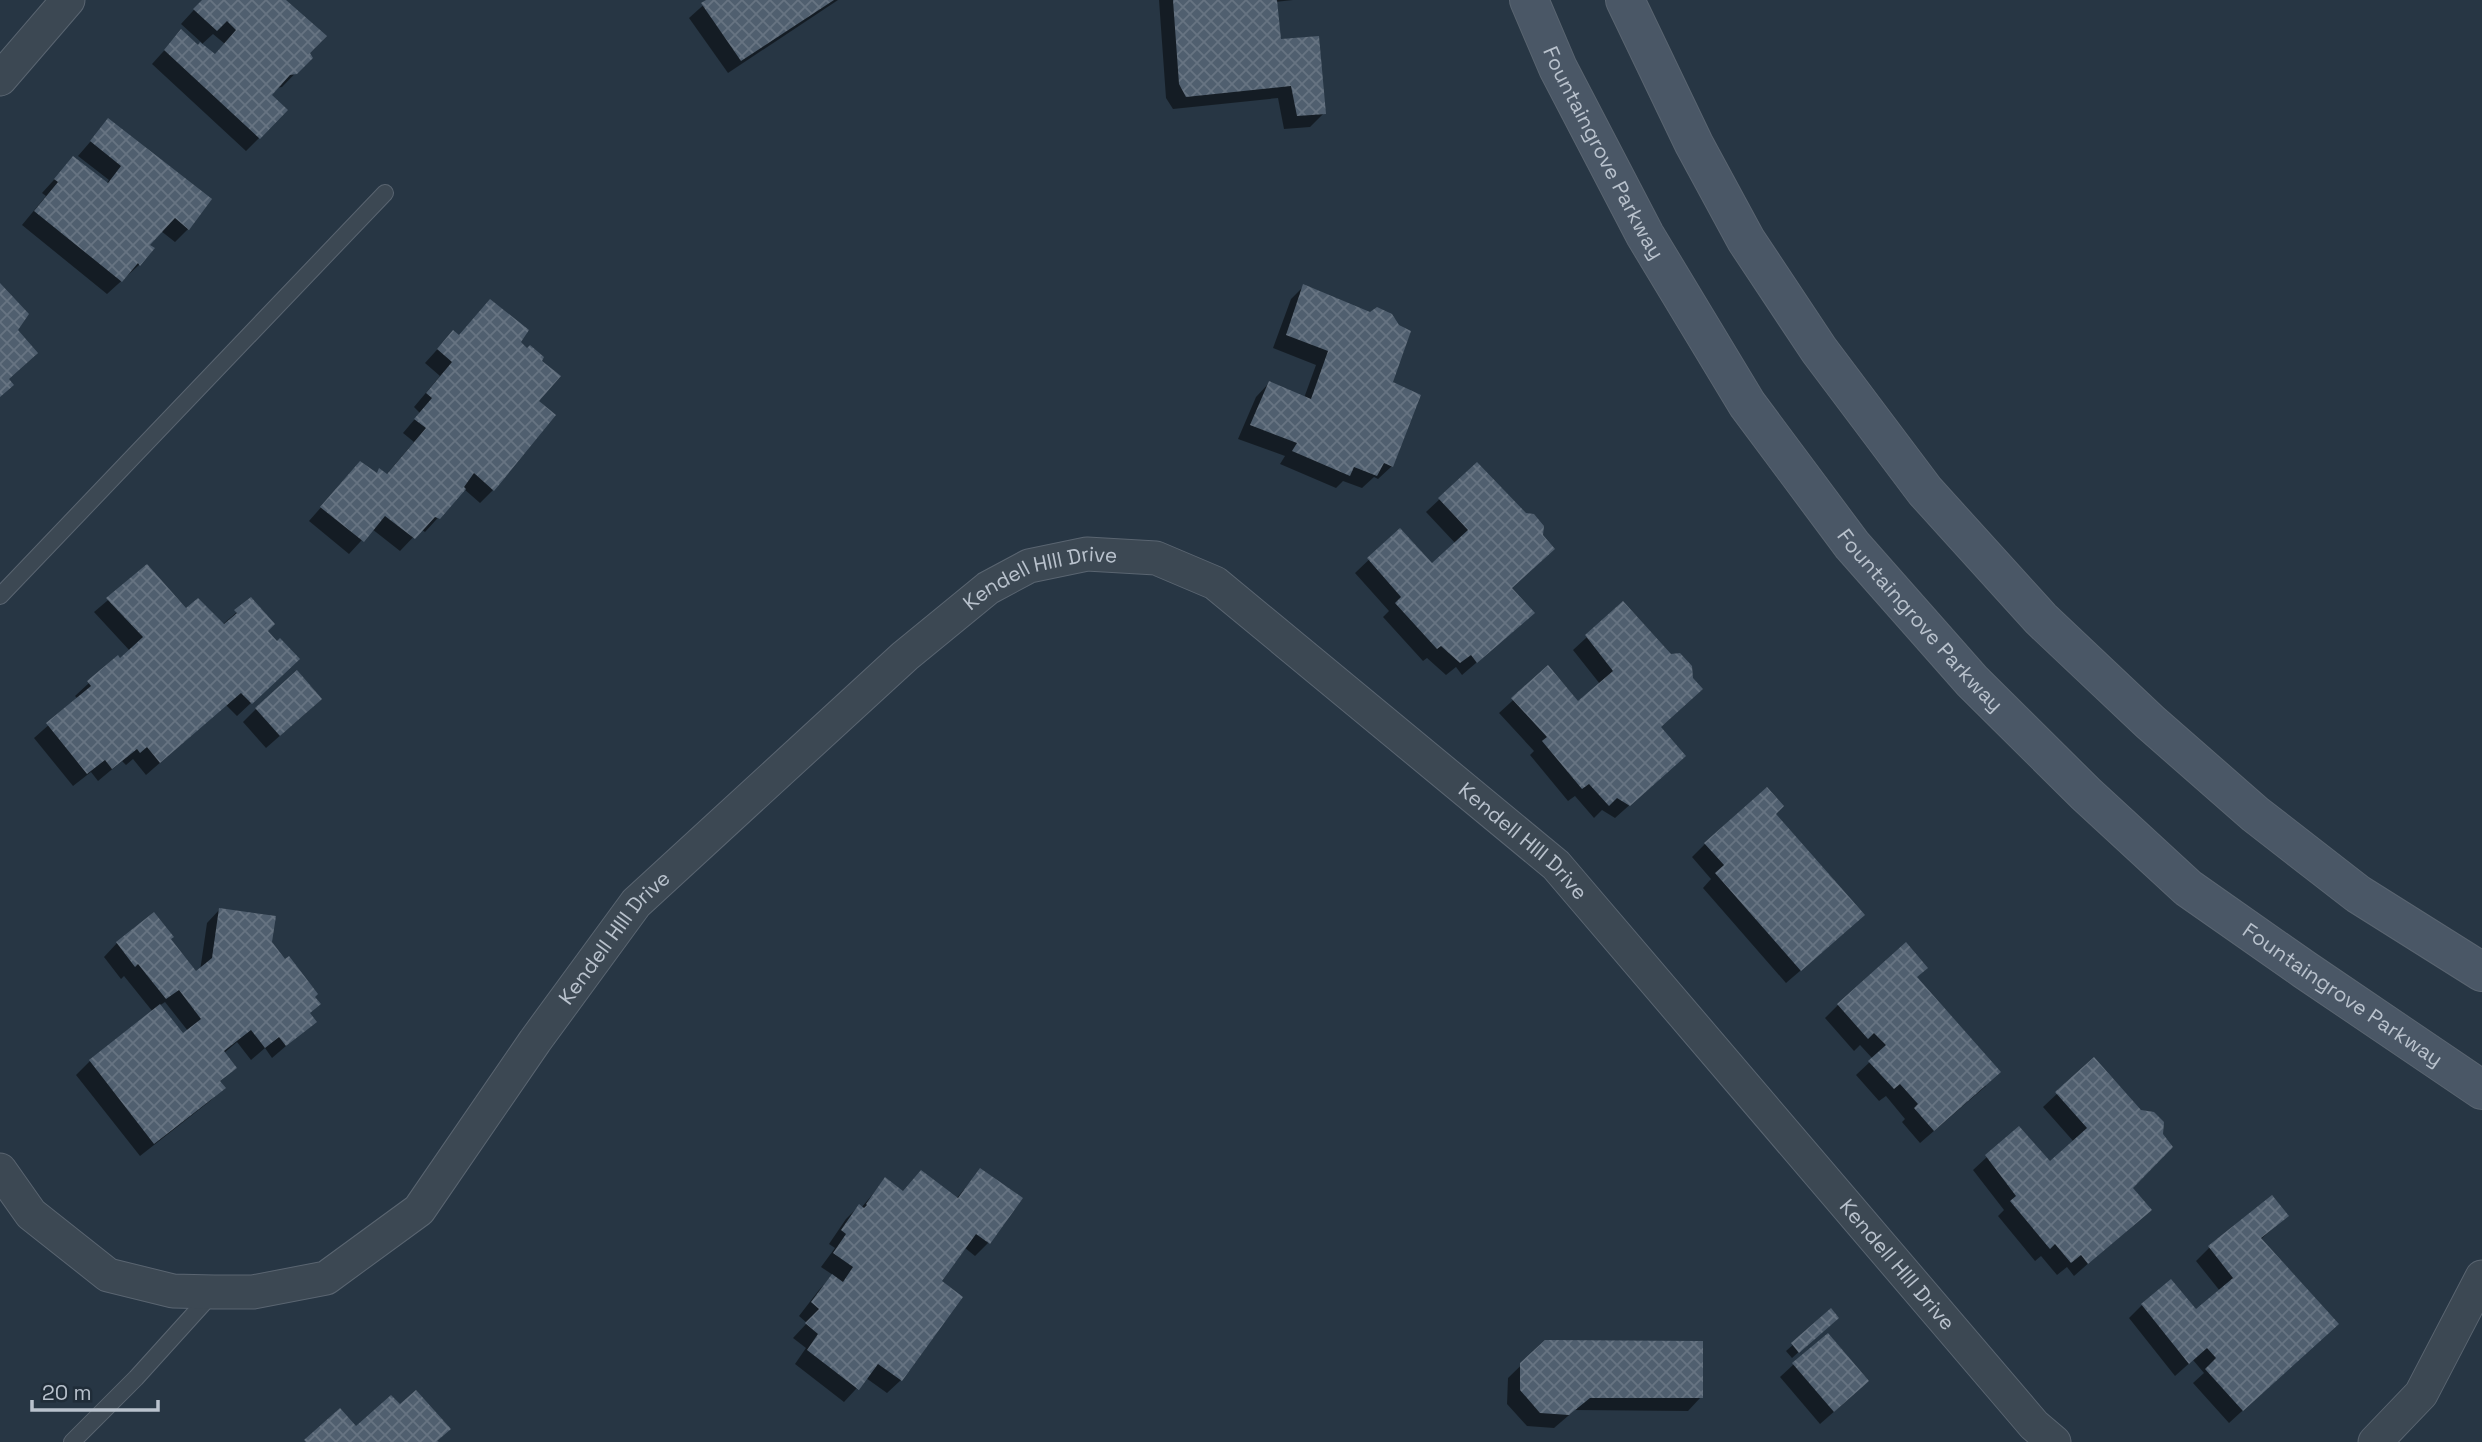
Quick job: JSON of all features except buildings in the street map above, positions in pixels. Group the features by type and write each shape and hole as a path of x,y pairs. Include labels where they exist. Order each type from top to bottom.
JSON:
{"main road":[{"name":"Fountaingrove Parkway","path":"1529,0 1558,68 1645,235 1747,404 1852,545 1972,681 2086,794 2188,888 2482,1090"},
{"path":"1625,0 1694,144 1746,240 1819,350 1925,491 2041,619 2150,722 2245,804 2358,894 2482,972"}],"street":[{"path":"0,79 68,0"},
{"name":"Kendell HIll Drive","path":"0,1170 31,1214 108,1275 173,1291 214,1292 253,1292 326,1278 419,1210 535,1041 636,903 905,656 988,588 1029,566 1087,554 1156,558 1215,583 1556,865 2025,1414 2054,1442"},
{"path":"2375,1442 2421,1394 2482,1277"}],"lane":[{"path":"0,596 385,193"},
{"path":"72,1442 136,1378 214,1292"}]}
